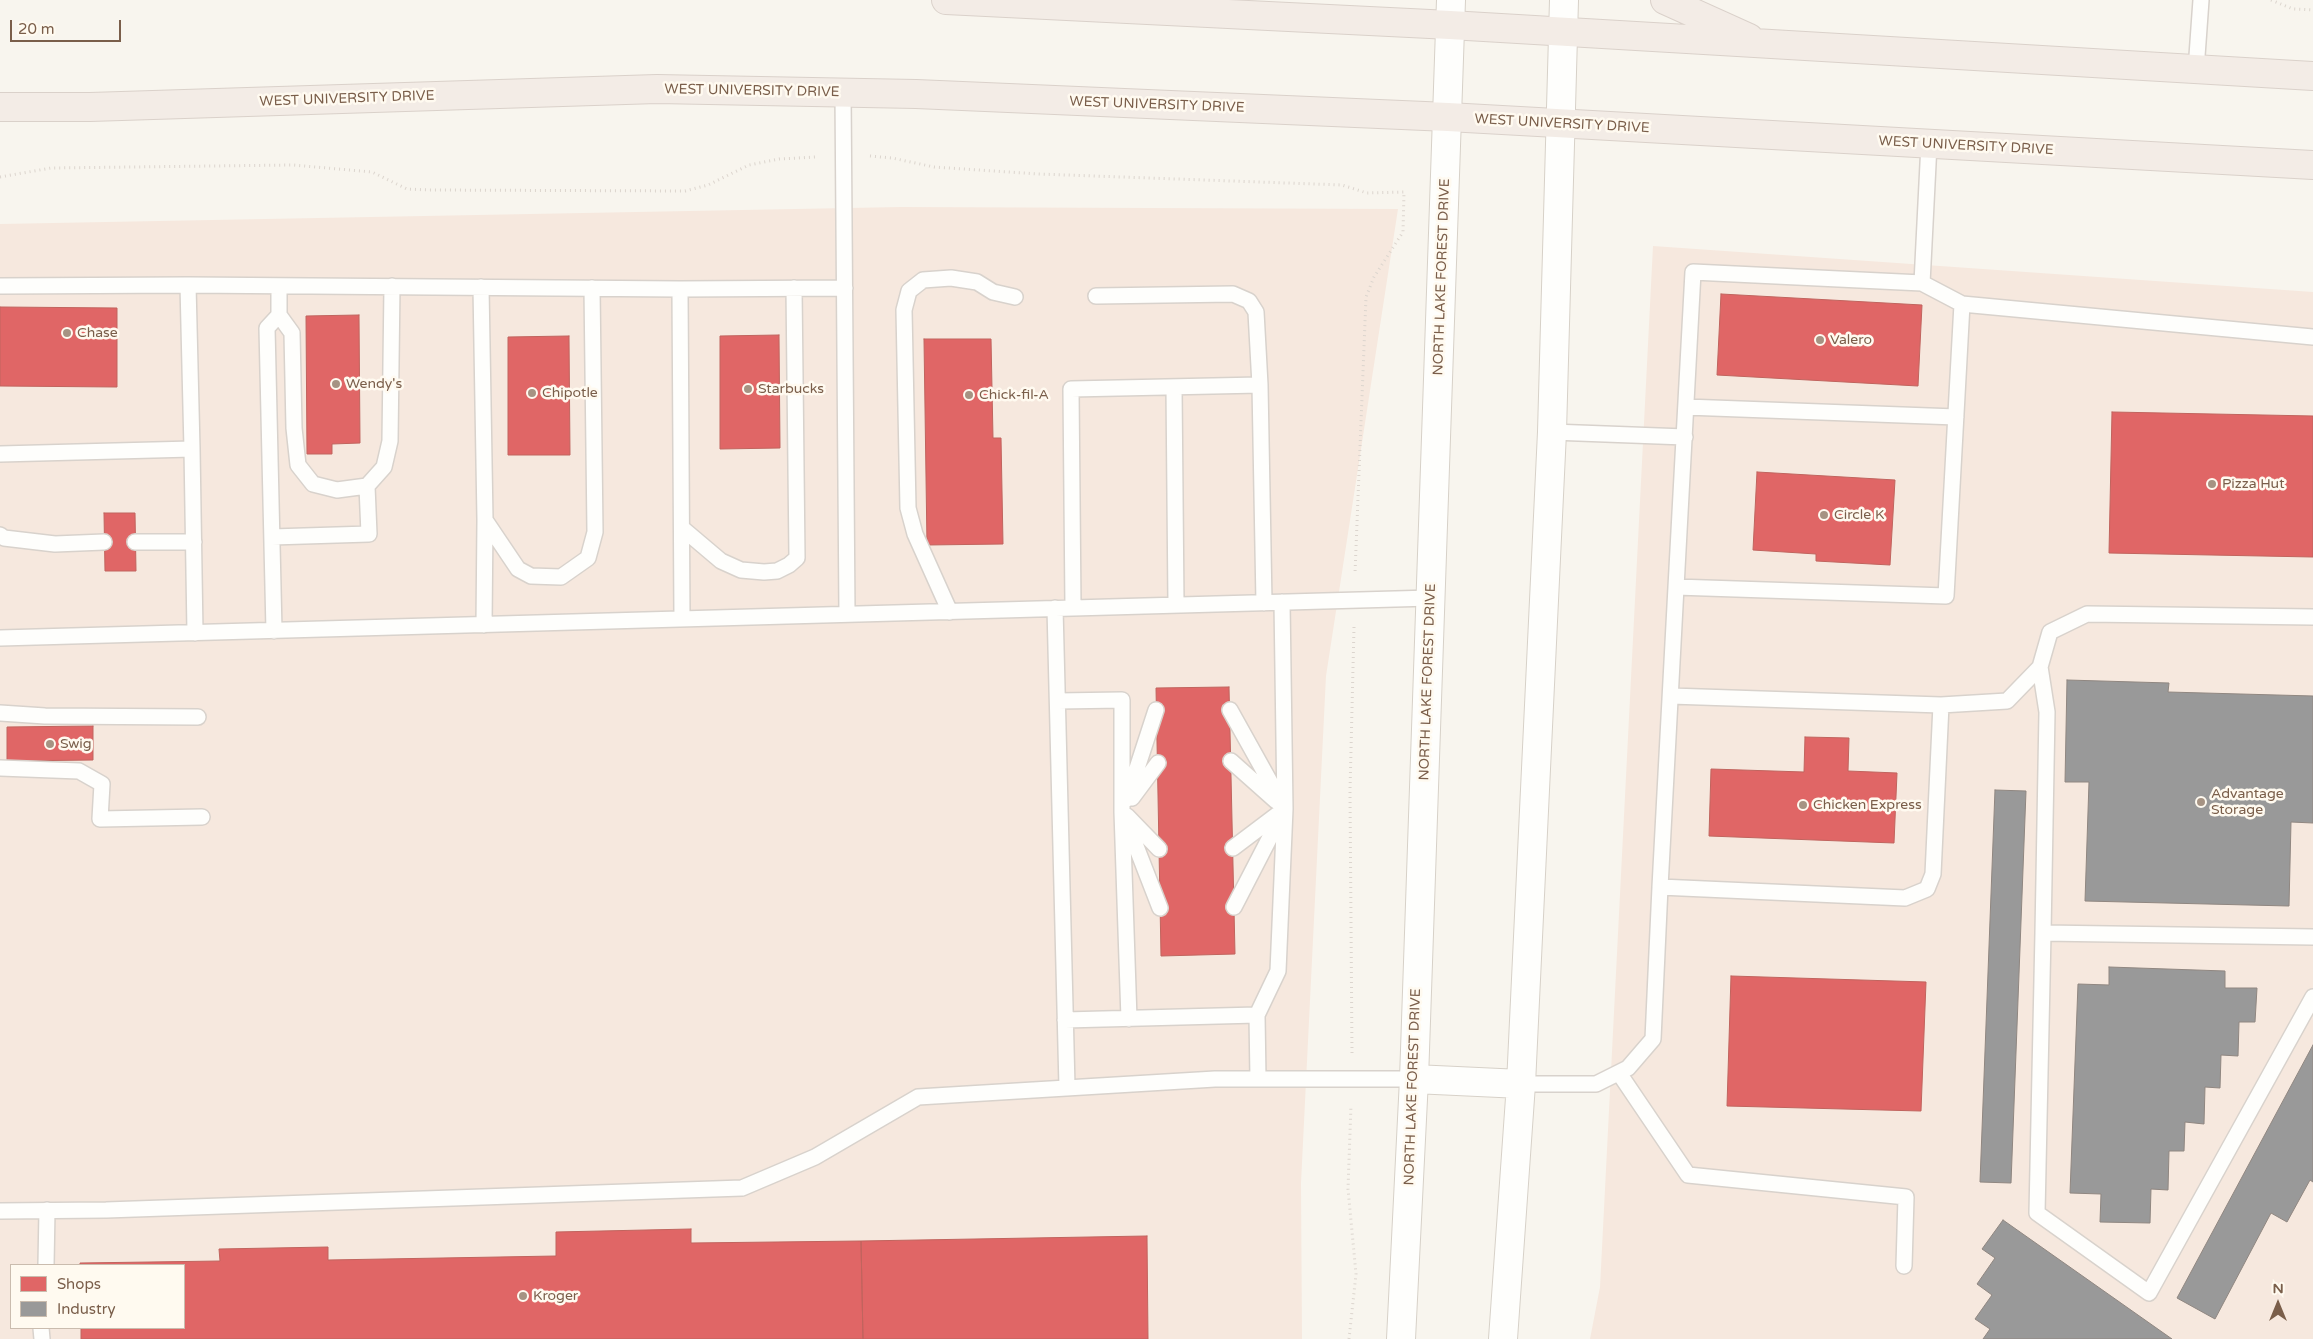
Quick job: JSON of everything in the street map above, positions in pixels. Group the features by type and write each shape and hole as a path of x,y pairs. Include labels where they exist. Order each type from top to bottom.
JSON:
{"highway":[{"path":"946,0 1294,16 1450,12 1563,32 2313,76"},
{"path":"1294,16 1325,0"},
{"path":"1665,0 1766,45"},
{"name":"WEST UNIVERSITY DRIVE","path":"0,107 100,106 657,89 925,94 1448,117 2313,165"}],"main road":[{"path":"1503,1339 1521,1084 1552,432 1564,0"},
{"name":"NORTH LAKE FOREST DRIVE","path":"1401,1339 1414,1079 1448,117 1450,12"},
{"path":"1414,1079 1521,1084"}],"lane":[{"path":"2196,70 2201,0"},
{"path":"843,93 847,614"},
{"path":"1922,283 1929,144"},
{"path":"1521,1084 1596,1084 1628,1068 1652,1039 1693,272 1922,283 1962,304 2313,337"},
{"path":"950,612 915,534 908,508 904,310 910,291 923,280 951,278 977,282 993,292 1016,298"},
{"path":"188,285 195,633"},
{"path":"0,286 845,288"},
{"path":"279,286 279,315 292,332 294,428 298,465 313,484 337,490 367,486 384,467 390,441 392,286"},
{"path":"481,287 485,520 484,625"},
{"path":"485,520 518,569 531,576 562,577 588,558 594,532 592,288"},
{"path":"682,528 721,561 741,570 777,571 789,565 797,558 794,288"},
{"path":"680,289 682,619"},
{"path":"1096,296 1233,294 1249,301 1256,312 1260,385 1264,603"},
{"path":"1676,587 1946,596 1962,304"},
{"path":"274,632 267,328 279,315"},
{"path":"1073,608 1071,388 1260,385"},
{"path":"1174,387 1176,605"},
{"path":"1686,407 1956,417"},
{"path":"1552,432 1684,437"},
{"path":"0,454 192,449"},
{"path":"272,537 369,534 367,486"},
{"path":"0,535 4,538 55,544 104,542"},
{"path":"135,542 194,542"},
{"path":"0,638 274,632 1431,598"},
{"path":"1258,1079 1257,1015 1278,971 1285,809 1282,602"},
{"path":"1055,608 1067,1087"},
{"path":"2313,617 2087,614 2050,632 2040,667 2047,712 2037,1213 2149,1293 2313,997"},
{"path":"1671,696 1941,705 2007,701 2040,667"},
{"path":"1058,701 1122,700 1122,812 1129,1019"},
{"path":"1660,887 1905,898 1926,889 1933,874 1941,705"},
{"path":"1156,710 1122,812 1160,908"},
{"path":"1230,710 1285,809"},
{"path":"0,713 45,716 198,717"},
{"path":"1230,761 1285,809"},
{"path":"1122,812 1158,762"},
{"path":"0,768 78,770 102,784 100,818 202,817"},
{"path":"1233,848 1285,809"},
{"path":"1234,907 1285,809"},
{"path":"1122,812 1159,849"},
{"path":"2043,933 2313,937"},
{"path":"1065,1020 1257,1015"},
{"path":"1619,1073 1688,1175 1906,1198 1904,1266"},
{"path":"0,1211 742,1188 815,1157 918,1097 1214,1079 1414,1079"},
{"path":"46,1264 47,1210"}],"path":[{"path":"2271,0 2293,9 2313,10"},
{"path":"0,176 51,168 293,165 372,172 407,189 685,191 708,185 749,165 779,159 843,155 892,158 934,167 1039,174 1342,185 1366,194 1404,192 1403,232 1374,277 1366,298 1350,792 1352,1079 1348,1190 1356,1274 1349,1339"}],"shaded area":[{"path":"901,207 1398,209 1326,676 1301,1183 1302,1339 0,1339 0,224"},
{"path":"1653,246 2313,292 2313,1339 1590,1339 1600,1287"}],"building: Shops":[{"name":"Valero","path":"1721,294 1922,305 1918,386 1717,375"},
{"path":"0,307 117,308 117,387 0,386"},
{"path":"359,315 360,443 332,444 332,454 307,454 306,316"},
{"path":"779,335 780,448 720,449 720,336"},
{"path":"569,336 570,455 508,455 508,337"},
{"path":"924,339 991,339 993,438 1001,438 1003,544 927,545"},
{"name":"Pizza Hut","path":"2112,412 2313,416 2313,557 2109,553"},
{"name":"Circle K","path":"1757,472 1895,480 1890,565 1816,561 1816,554 1753,550"},
{"path":"104,513 135,513 136,571 105,571"},
{"path":"1229,687 1235,954 1161,956 1156,688"},
{"name":"Swig","path":"93,726 93,760 7,761 7,727"},
{"name":"Chicken Express","path":"1805,737 1849,738 1848,771 1897,773 1894,843 1709,836 1711,769 1804,772"},
{"path":"1731,976 1926,982 1921,1111 1727,1106"},
{"name":"Kroger","path":"691,1229 691,1243 861,1241 863,1339 81,1339 81,1329 185,1329 185,1264 80,1263 220,1261 219,1249 328,1247 328,1260 556,1256 556,1232"},
{"path":"1147,1236 1148,1339 863,1339 861,1241"}],"building: Industry":[{"name":"Advantage Storage","path":"2067,680 2169,683 2168,692 2313,696 2313,823 2291,822 2289,906 2085,901 2089,782 2065,782"},
{"path":"1995,790 2026,791 2011,1183 1980,1182"},
{"path":"2109,967 2225,971 2225,988 2257,988 2255,1022 2239,1022 2238,1056 2221,1055 2220,1088 2205,1087 2204,1124 2185,1122 2184,1151 2169,1151 2168,1190 2151,1189 2150,1223 2100,1222 2101,1194 2070,1193 2078,984 2109,985"},
{"path":"2313,1045 2313,1182 2310,1180 2287,1222 2271,1213 2215,1319 2177,1298"},
{"path":"2003,1220 2172,1339 1983,1339 1990,1329 1975,1319 1992,1295 1977,1284 1995,1258 1982,1249"}],"place":[{"name":"Chase","path":"67,333"},
{"name":"Valero","path":"1820,340"},
{"name":"Wendy's","path":"336,384"},
{"name":"Starbucks","path":"748,389"},
{"name":"Chipotle","path":"532,393"},
{"name":"Chick-fil-A","path":"969,395"},
{"name":"Pizza Hut","path":"2212,484"},
{"name":"Circle K","path":"1824,515"},
{"name":"Swig","path":"50,744"},
{"name":"Advantage Storage","path":"2201,802"},
{"name":"Chicken Express","path":"1803,805"},
{"name":"Kroger","path":"523,1296"}]}
